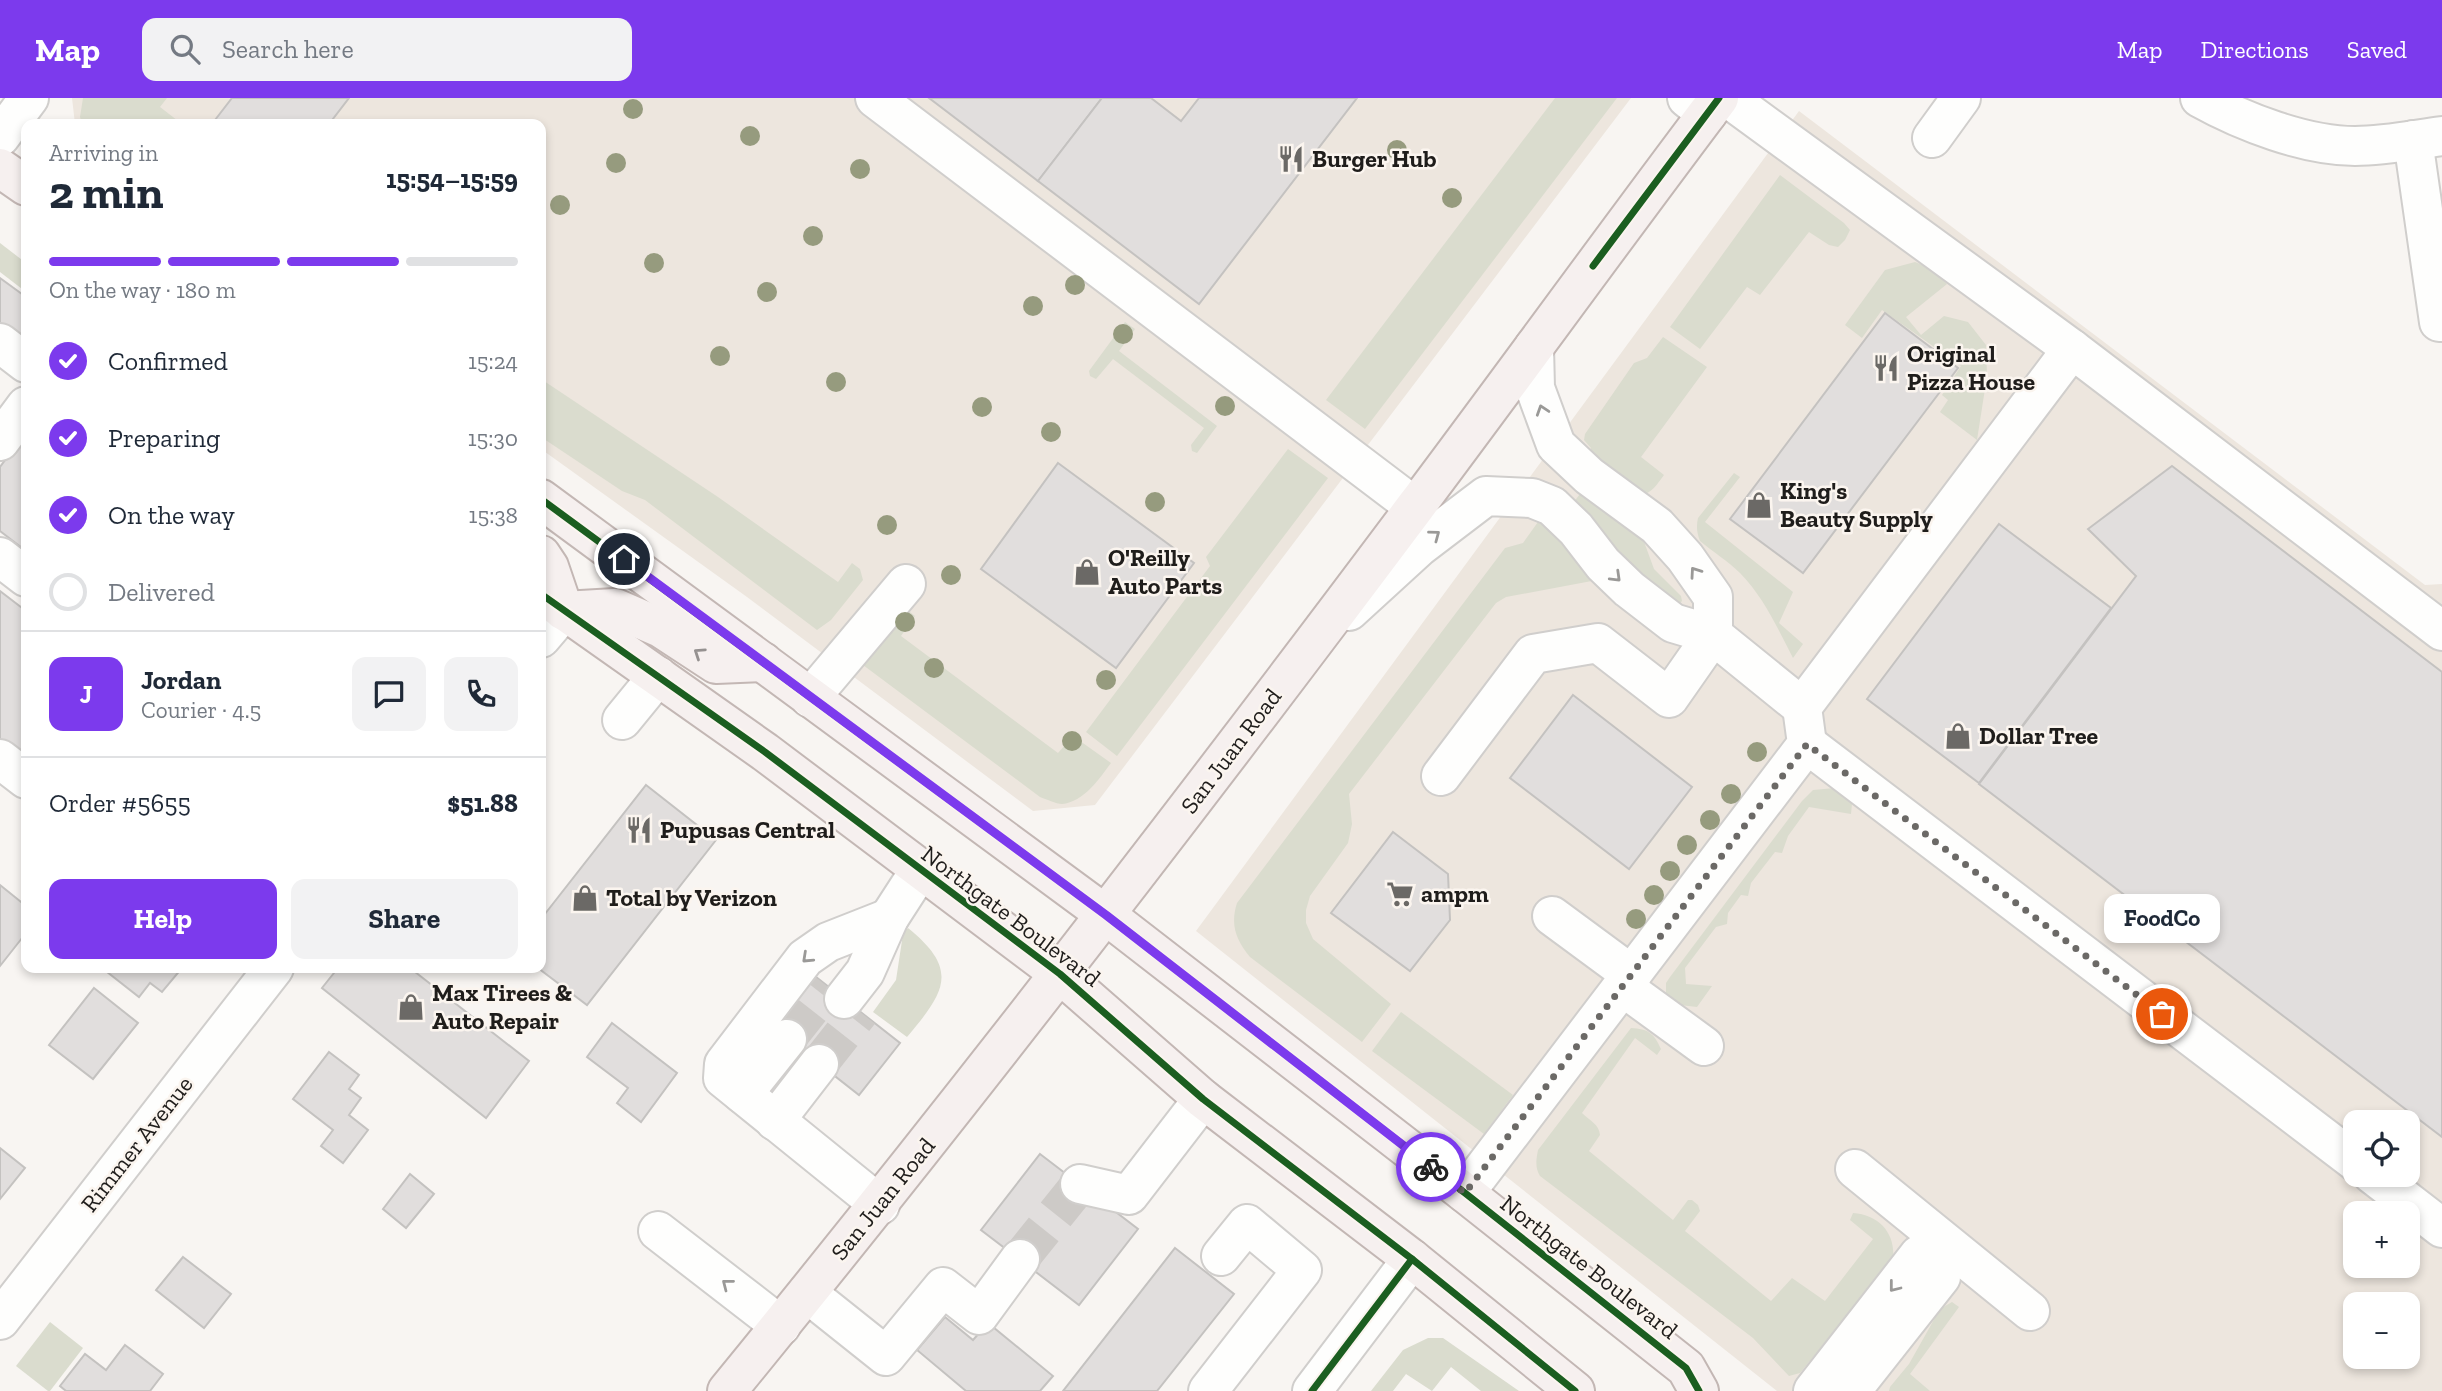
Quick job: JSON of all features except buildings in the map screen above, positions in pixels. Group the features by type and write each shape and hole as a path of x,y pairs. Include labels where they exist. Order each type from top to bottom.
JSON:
{"main road":[{"name":"San Juan Road","path":"727,1391 880,1205 1106,915 1534,347 1710,102"},
{"path":"0,168 21,183"},
{"name":"Northgate Boulevard","path":"546,503 1106,915 1465,1193 1685,1368 1699,1391"},
{"path":"546,562 549,567 548,615 614,608 661,628 716,664 763,662"},
{"name":"Northgate Boulevard","path":"548,615 658,676 765,752 1060,974 1203,1099 1412,1259 1575,1391"}],"street":[{"path":"0,138 29,98"},
{"path":"875,98 1415,507"},
{"path":"1931,138 1961,98"},
{"path":"2200,98 2229,114 2307,139 2352,146 2383,145 2427,138 2438,322 2442,321"},
{"path":"1710,102 2072,349 2442,631"},
{"path":"0,343 21,359"},
{"path":"1441,776 1532,654 1598,643 1669,698 1713,635 1713,597 1685,557 1657,526 1588,476 1556,445 1535,388 1534,347"},
{"path":"1802,707 2072,349"},
{"path":"0,441 21,413"},
{"path":"1311,645 1419,547 1486,496 1532,498 1552,506 1576,528 1603,564 1629,589 1673,623 1713,635 1802,707 1807,744 1465,1193"},
{"path":"0,557 21,573"},
{"path":"810,698 906,584"},
{"path":"622,720 658,676"},
{"path":"1807,744 2343,1152"},
{"path":"0,759 21,775"},
{"path":"844,999 865,972 889,918 920,870"},
{"path":"1552,916 1704,1046"},
{"path":"880,1205 723,1078 724,1065 804,958 828,942 889,918"},
{"name":"Rimmer Avenue","path":"0,1320 270,973"},
{"path":"759,1108 803,1051"},
{"path":"1080,1185 1129,1195 1203,1099"},
{"path":"1855,1170 2030,1311"},
{"path":"2389,1187 2442,1228"},
{"path":"1208,1391 1302,1270 1247,1224 1221,1256"},
{"path":"659,1231 781,1326"},
{"path":"1813,1391 1919,1255 1942,1241"},
{"path":"1851,1391 1941,1277 1942,1241"},
{"path":"807,1293 886,1356 943,1287 979,1315 1020,1259"},
{"path":"1312,1391 1412,1259"}],"shaded area":[{"path":"72,98 1631,98 1095,805 1033,811 747,597 546,453 546,119 74,119"},
{"path":"83,98 167,98 160,107 176,119 81,119"},
{"path":"1555,98 1617,98 1365,429 1326,400"},
{"path":"1799,111 2425,585 2442,584 2442,1391 1777,1391 1196,931"},
{"path":"1780,175 1850,230 1838,247 1829,245 1809,232 1760,295 1747,287 1700,349 1670,327"},
{"path":"0,243 21,259 21,288 0,272"},
{"path":"1915,262 1930,268 1947,284 1906,317 1921,335 1944,316 1968,322 1986,345 1987,376 1977,440 1940,412 1948,400 1942,395 1961,366 1882,310 1862,338 1845,325 1885,270"},
{"path":"1125,322 1135,329 1119,351 1217,426 1197,453 1192,451 1191,445 1204,428 1113,359 1096,379 1090,376 1089,371"},
{"path":"1663,337 1707,367 1641,457 1664,475 1651,491 1640,495 1587,456 1591,448 1584,440 1585,434 1634,363 1647,358"},
{"path":"546,382 718,497 838,582 852,563 860,569 863,580 831,620 817,630 645,500 622,491 546,440"},
{"path":"1288,449 1328,478 1117,756 1086,732 1210,566 1206,557"},
{"path":"1734,473 1740,477 1705,522 1793,592 1779,623 1803,644 1793,658 1756,592 1731,564 1699,538 1698,518"},
{"path":"1580,494 1643,539 1654,569 1681,596 1682,601 1679,604 1625,571 1573,503"},
{"path":"1543,515 1597,580 1506,597 1496,603 1349,794 1352,824 1348,843 1310,896 1306,923 1313,939 1391,1004 1362,1042 1250,957 1241,944 1234,925 1237,903 1505,548 1523,543"},
{"path":"906,609 915,616 901,636 1058,753 1073,736 1111,763 1090,789 1077,799 1062,804 1040,797 863,665"},
{"path":"1835,788 1852,804 1851,814 1809,807 1788,836 1782,853 1775,852 1751,883 1748,896 1741,895 1728,913 1727,924 1716,927 1685,968 1686,984 1712,986 1697,1007 1680,1005 1666,993 1666,983 1670,977 1802,801 1813,790"},
{"path":"908,928 935,956 941,969 941,981 931,1007 907,1037 873,1012 896,980 903,934"},
{"path":"1401,1012 1513,1095 1484,1134 1372,1051"},
{"path":"1631,1028 1650,1033 1661,1049 1657,1055 1635,1038 1582,1113 1596,1125 1600,1135 1589,1151 1673,1220 1688,1200 1692,1200 1700,1211 1685,1231 1771,1301 1792,1278 1825,1301 1873,1239 1850,1220 1853,1213 1878,1222 1889,1234 1893,1260 1800,1373 1789,1376 1753,1338 1538,1173 1538,1150"},
{"path":"1952,1302 1959,1307 1910,1374 1930,1391 1889,1391 1909,1364 1940,1309"},
{"path":"50,1322 83,1348 48,1391 16,1366"},
{"path":"1428,1338 1443,1338 1519,1391 1481,1391 1451,1367 1432,1391 1406,1374 1393,1391 1371,1391 1403,1350"}],"tunnel":[{"path":"787,1039 828,987"},
{"path":"819,1064 860,1012"},
{"path":"1020,1259 1080,1184"}],"cycle path":[{"path":"1593,266 1719,98"},
{"path":"546,503 1106,915 1686,1368 1699,1391"},
{"path":"546,598 765,752 1060,974 1203,1099 1412,1259 1575,1391"},
{"path":"1312,1391 1412,1259"}],"way so far":[{"path":"1431,1167 1465,1193 1807,744 2162,1014"}],"place":[{"name":"Burger Hub","path":"1291,159"},
{"name":"Original Pizza House","path":"1886,368"},
{"name":"King's Beauty Supply","path":"1759,505"},
{"name":"O'Reilly Auto Parts","path":"1087,572"},
{"name":"Dollar Tree","path":"1958,736"},
{"name":"Pupusas Central","path":"639,830"},
{"name":"ampm","path":"1400,894"},
{"name":"Total by Verizon","path":"585,898"},
{"name":"Max Tirees & Auto Repair","path":"411,1007"},
{"name":"FoodCo","path":"2162,1014"}],"route":[{"path":"624,559 1106,915 1431,1167"}]}
